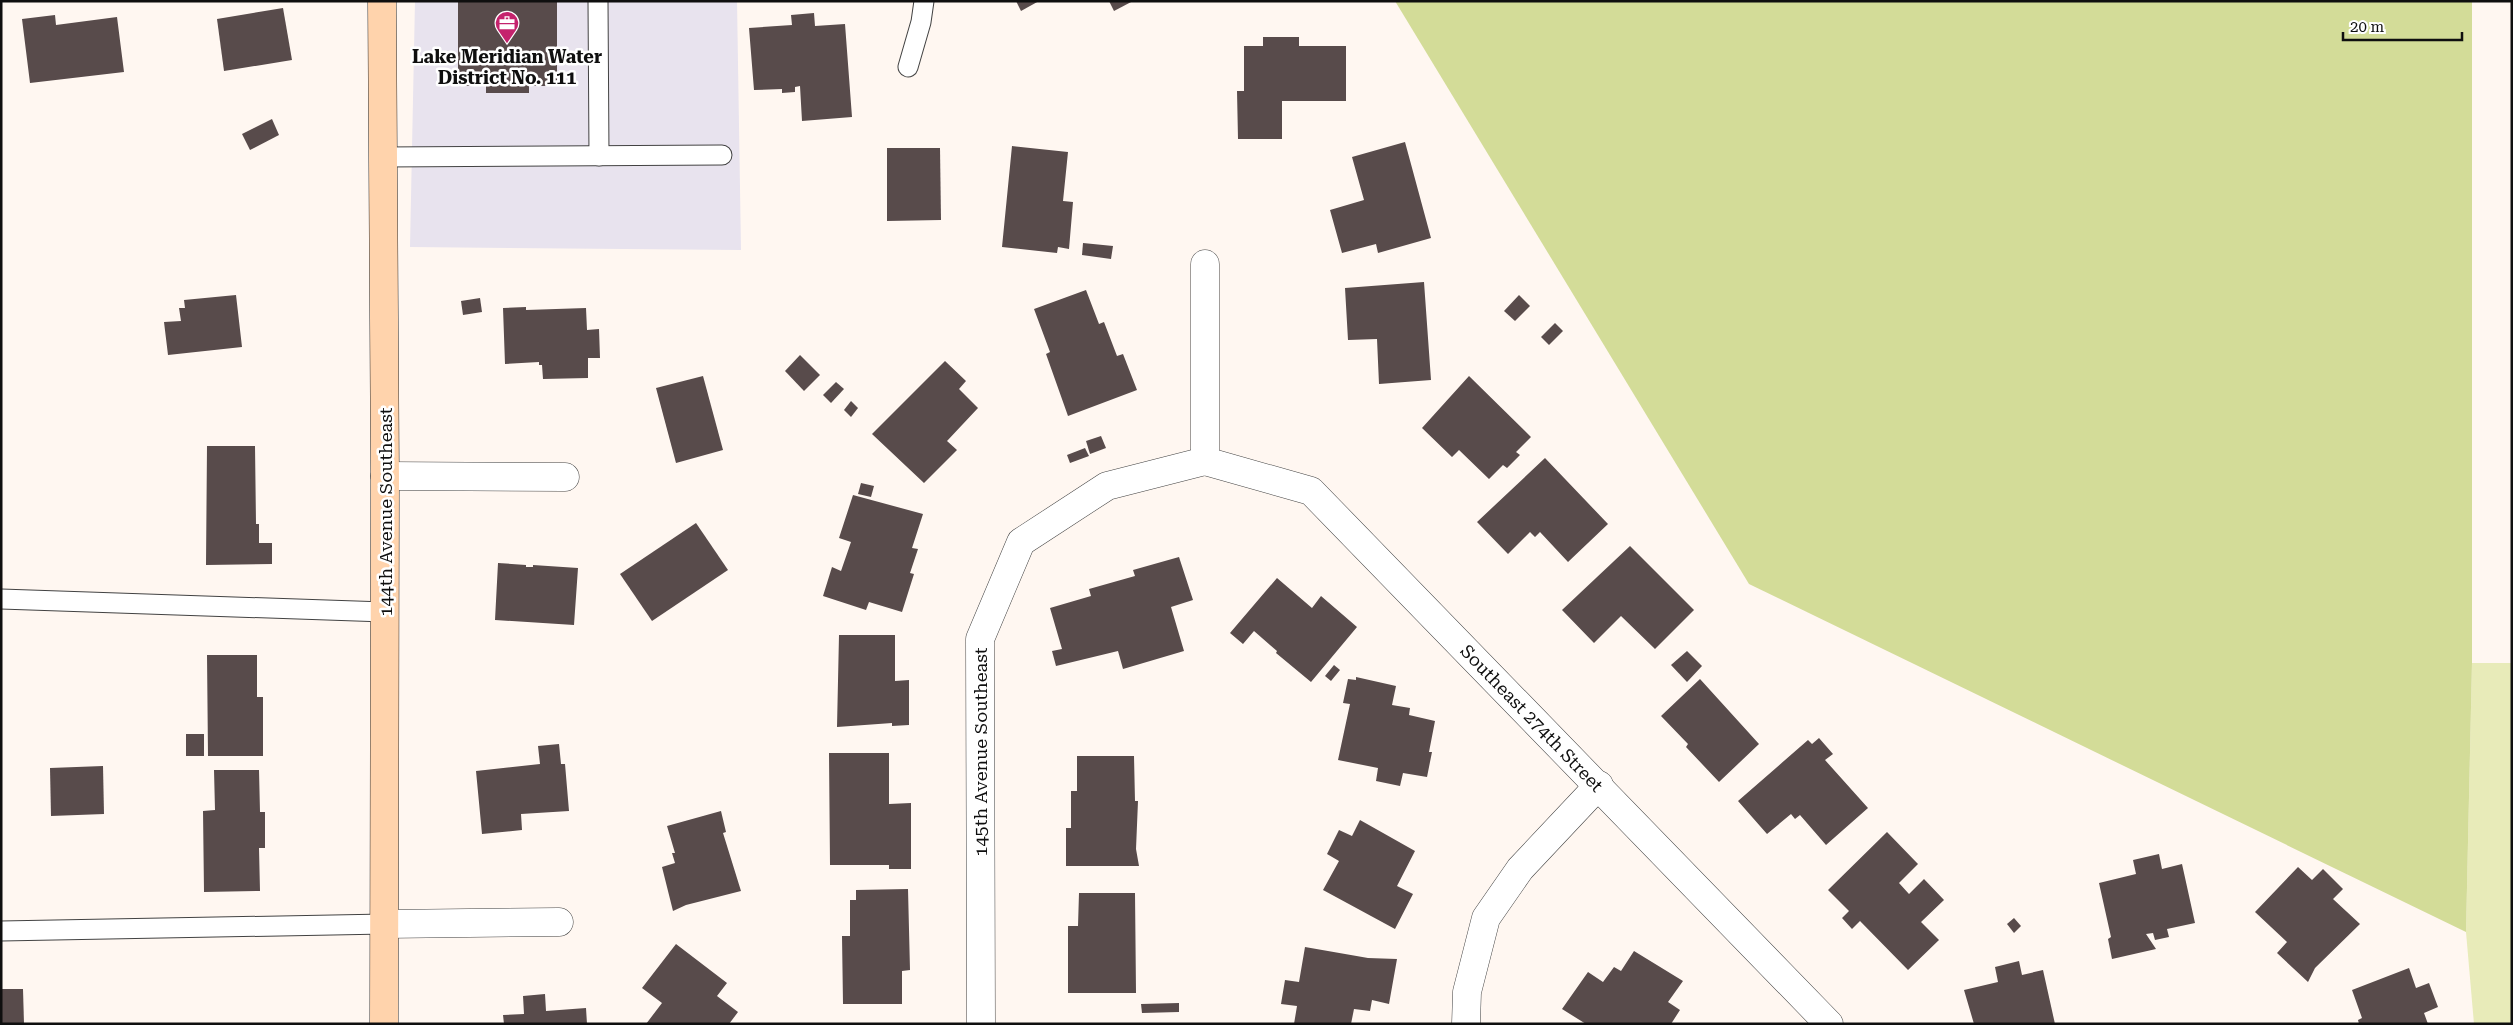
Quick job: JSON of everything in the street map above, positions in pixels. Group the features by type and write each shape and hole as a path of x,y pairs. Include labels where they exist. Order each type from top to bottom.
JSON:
{"street":[{"name":"144th Avenue Southeast","path":"382,1 385,476 384,1024"},
{"path":"1205,264 1205,461"},
{"name":"Southeast 274th Street","path":"1205,461 1311,491 1829,1024"},
{"name":"145th Avenue Southeast","path":"981,1024 980,639 1021,542 1107,486 1205,461"},
{"path":"385,476 565,477"},
{"path":"1466,1024 1467,992 1486,918 1520,869 1598,785"},
{"path":"385,924 559,922"}],"lane":[{"path":"598,1 599,156"},
{"path":"908,67 921,22 924,1"},
{"path":"383,158 722,156"},
{"path":"1,599 385,612"},
{"path":"1,932 385,924"}],"shaded area":[{"path":"415,1 737,1 741,250 410,247"}],"green space":[{"path":"1395,1 2472,1 2472,663 2466,932 1749,584"},
{"path":"2472,663 2512,663 2512,1024 2474,1024 2466,932"}],"building":[{"name":"Lake Meridian Water District No. 111","path":"458,1 557,1 557,86 529,86 529,93 486,93 486,86 458,86"},
{"path":"1016,1 1039,1 1021,11"},
{"path":"1109,1 1133,1 1114,11"},
{"path":"283,8 292,60 224,71 217,19"},
{"path":"814,13 815,26 845,24 852,117 802,121 800,86 795,87 795,92 782,93 782,89 754,90 749,28 792,25 791,15"},
{"path":"55,15 56,25 117,17 124,72 30,83 22,19"},
{"path":"1263,37 1299,37 1299,46 1346,46 1346,101 1282,101 1282,139 1238,139 1237,91 1244,91 1244,46 1263,46"},
{"path":"272,119 279,135 250,150 242,134"},
{"path":"1405,142 1431,238 1378,253 1376,244 1342,253 1330,210 1364,200 1352,157"},
{"path":"1012,146 1068,152 1063,201 1073,202 1069,249 1058,247 1057,253 1002,247"},
{"path":"887,148 940,148 941,220 887,221"},
{"path":"1083,243 1113,246 1111,259 1082,255"},
{"path":"1424,282 1431,380 1379,384 1377,339 1348,340 1345,288"},
{"path":"1086,290 1099,324 1104,322 1117,356 1123,354 1137,390 1068,416 1046,354 1050,352 1034,309"},
{"path":"236,295 242,347 168,355 164,322 181,321 179,308 185,308 184,300"},
{"path":"1519,295 1530,306 1515,321 1504,311"},
{"path":"480,298 482,312 463,315 461,301"},
{"path":"526,307 526,310 586,308 587,330 599,329 600,358 588,358 588,378 543,379 542,365 539,365 539,362 505,364 503,308"},
{"path":"1555,323 1563,331 1549,345 1541,337"},
{"path":"800,355 820,375 804,391 785,371"},
{"path":"945,361 966,381 959,389 978,408 947,441 957,450 924,483 872,434"},
{"path":"703,376 723,450 676,463 656,388"},
{"path":"1469,376 1531,437 1516,452 1520,455 1507,468 1503,465 1489,479 1459,450 1452,457 1422,428"},
{"path":"836,382 844,389 831,403 823,395"},
{"path":"851,401 858,408 851,417 844,410"},
{"path":"1101,436 1106,448 1090,454 1086,441"},
{"path":"207,446 255,446 256,524 259,524 259,543 272,543 272,564 206,565"},
{"path":"1085,448 1089,456 1070,463 1067,455"},
{"path":"1545,458 1608,524 1568,562 1540,532 1535,537 1530,532 1508,554 1477,522"},
{"path":"861,483 874,486 871,497 858,494"},
{"path":"853,495 923,514 912,548 918,549 910,573 914,574 902,612 869,602 866,610 823,596 832,567 841,571 851,542 839,538"},
{"path":"696,523 728,570 652,621 620,574"},
{"path":"1630,546 1694,610 1655,649 1621,616 1594,643 1562,610"},
{"path":"1179,557 1193,600 1171,607 1184,651 1123,669 1118,651 1056,666 1052,651 1062,649 1050,608 1091,596 1089,589 1135,576 1133,570"},
{"path":"498,563 526,565 526,567 533,567 533,565 578,568 574,625 495,620"},
{"path":"1277,578 1312,608 1321,596 1357,627 1311,682 1276,653 1277,651 1254,631 1243,644 1230,633"},
{"path":"839,635 895,635 895,681 909,680 909,725 892,726 892,723 837,727"},
{"path":"1687,651 1702,666 1687,682 1671,665"},
{"path":"207,655 257,655 257,697 263,697 263,756 208,756"},
{"path":"1334,665 1340,670 1331,681 1325,676"},
{"path":"1356,677 1396,686 1392,705 1410,708 1409,715 1435,721 1429,752 1432,752 1427,777 1403,773 1400,786 1376,781 1378,768 1338,760 1350,704 1343,703 1348,679 1356,680"},
{"path":"1700,679 1759,744 1719,782 1686,747 1688,744 1661,716"},
{"path":"186,734 204,734 204,756 186,756"},
{"path":"1819,738 1833,754 1825,760 1868,808 1826,845 1800,815 1795,819 1791,814 1767,834 1738,801 1808,740 1812,744"},
{"path":"559,744 561,764 565,764 569,811 521,814 522,830 482,834 476,771 540,764 538,746"},
{"path":"829,753 889,753 889,804 911,803 911,869 889,869 889,865 830,865"},
{"path":"1077,756 1134,756 1135,801 1138,801 1136,849 1139,866 1066,866 1066,828 1071,828 1071,791 1077,791"},
{"path":"103,766 104,814 51,816 50,768"},
{"path":"214,770 259,770 260,812 265,812 265,848 259,848 260,891 204,892 203,811 215,810"},
{"path":"721,811 726,832 723,833 741,891 686,905 673,911 662,867 675,863 672,853 675,853 667,826"},
{"path":"1360,820 1415,851 1397,886 1413,894 1395,929 1323,890 1339,861 1327,854 1339,830 1352,836"},
{"path":"1887,832 1918,864 1899,883 1909,894 1924,879 1944,900 1921,922 1939,940 1908,970 1860,921 1852,929 1842,918 1849,911 1828,890"},
{"path":"2159,854 2162,869 2182,864 2195,923 2167,929 2169,937 2155,940 2153,933 2146,934 2156,949 2112,959 2108,939 2111,937 2099,883 2136,874 2133,860"},
{"path":"2298,867 2312,880 2323,869 2343,889 2333,899 2360,924 2315,968 2308,982 2277,953 2287,942 2255,912"},
{"path":"908,889 910,970 902,971 902,1004 843,1004 842,936 850,936 850,900 856,900 856,890"},
{"path":"1079,893 1135,893 1136,993 1068,993 1068,926 1078,926"},
{"path":"2014,918 2021,926 2014,933 2007,924"},
{"path":"676,944 727,983 717,996 738,1012 729,1024 646,1024 662,1003 642,988"},
{"path":"1305,947 1368,958 1397,959 1389,1004 1372,1000 1370,1011 1354,1009 1351,1024 1294,1024 1297,1006 1281,1004 1285,980 1299,982"},
{"path":"1634,951 1683,981 1668,1002 1680,1010 1671,1024 1586,1024 1562,1009 1588,972 1603,982 1614,967 1621,971"},
{"path":"2019,961 2022,975 2043,970 2055,1024 1974,1024 1964,990 1998,982 1995,967"},
{"path":"2409,968 2416,988 2429,983 2438,1007 2424,1013 2428,1024 2359,1024 2358,1020 2362,1018 2352,990"},
{"path":"1,989 23,989 24,1024 1,1024"},
{"path":"545,994 546,1011 586,1008 587,1024 504,1024 503,1015 524,1014 523,996"},
{"path":"1179,1003 1179,1012 1142,1013 1141,1004"}],"place":[{"name":"Lake Meridian Water District No. 111","path":"507,44"}]}
